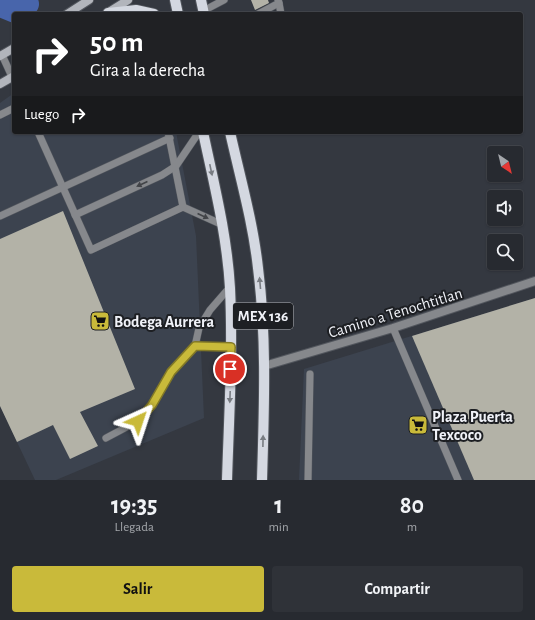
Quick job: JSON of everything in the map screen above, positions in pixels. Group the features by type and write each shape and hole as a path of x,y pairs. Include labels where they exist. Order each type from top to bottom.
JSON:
{"main road":[{"path":"70,12 89,0"},
{"path":"109,12 128,0"},
{"path":"175,0 178,12"},
{"path":"201,0 204,12"},
{"path":"117,12 136,10 145,12"},
{"path":"1,56 12,49"},
{"path":"0,84 12,78"},
{"name":"MEX 136","path":"203,134 223,225 230,287 231,347 227,480"},
{"name":"MEX 136","path":"230,134 258,268 263,323 264,366 262,480"}],"street":[{"name":"Camino a Tenochtitlan","path":"264,366 393,328 535,281"}],"lane":[{"path":"204,12 224,0"},
{"path":"261,12 278,1 281,12"},
{"path":"1,56 12,76"},
{"path":"0,115 12,109"},
{"path":"39,134 91,250 183,206"},
{"path":"75,214 162,175 176,166 198,134"},
{"path":"0,216 169,135 183,206"},
{"path":"183,206 223,225"},
{"path":"106,438 138,421 152,405 171,372 195,346 199,328 210,310 230,287"},
{"path":"393,328 458,480"},
{"path":"195,346 231,347"},
{"path":"308,480 310,374"}],"shaded area":[{"name":"Bodega Aurrera","path":"12,94 12,134 176,134 196,236 204,418 56,480 35,480 0,406 0,103"},
{"name":"Plaza Puerta Texcoco","path":"535,298 535,480 299,480 304,369"}],"building":[{"path":"251,0 268,0 269,3 255,10"},
{"path":"63,211 135,389 80,412 98,446 70,459 53,425 17,442 0,406 0,239"},
{"path":"535,298 535,480 474,480 412,336"}],"waterway":[{"path":"0,1 3,6 15,11 27,4"}],"place":[{"name":"Bodega Aurrera","path":"100,321"},
{"name":"Plaza Puerta Texcoco","path":"418,425"}],"route":[{"path":"138,421 152,405 171,372 195,346 231,347 230,369"}]}
